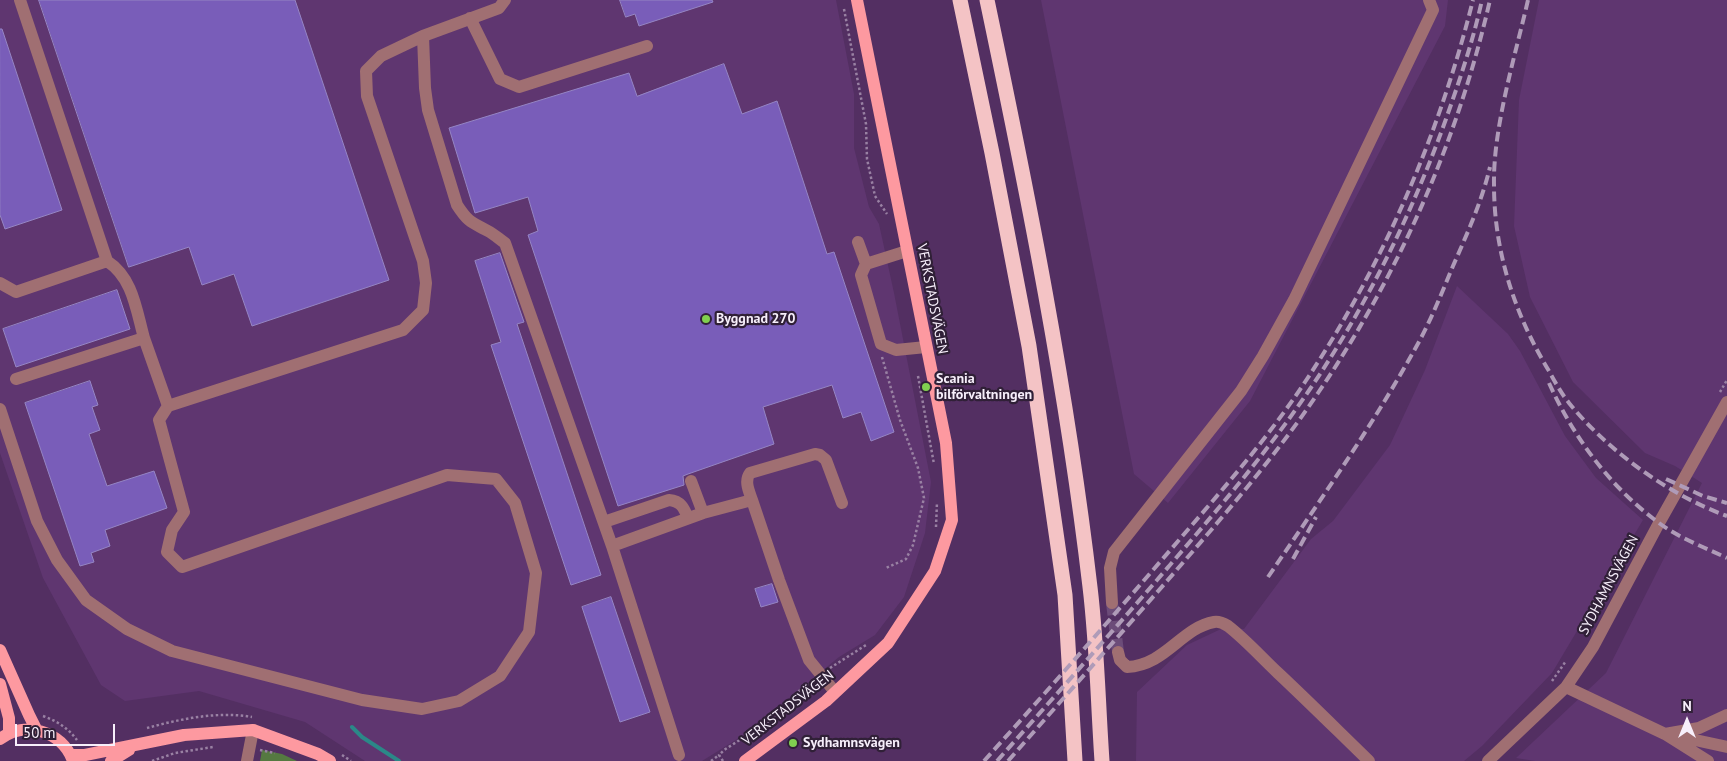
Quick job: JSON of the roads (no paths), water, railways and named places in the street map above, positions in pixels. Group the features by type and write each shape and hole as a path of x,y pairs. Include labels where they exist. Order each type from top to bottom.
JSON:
{"highway":[{"path":"960,0 1029,346 1065,595 1075,761"},
{"path":"987,0 1018,146 1057,352 1091,588 1102,761"}],"main road":[{"name":"VERKSTADSVÄGEN","path":"745,761 826,701 888,643 935,571 952,520 946,443 857,0"},
{"path":"0,650 38,731"},
{"path":"0,684 9,718 4,736"},
{"path":"4,736 25,729 48,733 62,742 72,758 184,735 253,730 318,754 330,761"},
{"path":"112,761 135,746"}],"street":[{"path":"20,0 107,261 118,268 127,281 144,338 168,406"},
{"path":"0,409 38,521 57,560 86,600 127,629 172,651 362,700 422,709 459,701 500,676 529,632 536,573 515,503 496,479 448,475 182,567 167,552 172,530 184,512 159,420 168,406 403,330 423,310 426,283 423,261 367,96 366,70 381,56 424,36 499,8 505,0"},
{"path":"1112,603 1110,568 1114,552 1241,391 1263,356 1294,300 1432,10 1430,0"},
{"path":"470,18 500,79 519,88 647,46"},
{"path":"424,36 425,88 428,110 457,205 464,217 474,225 489,231 504,243 604,522 679,755"},
{"path":"858,242 866,264 861,275 881,344 896,350 926,347"},
{"path":"866,264 907,251"},
{"path":"0,283 16,292 107,261"},
{"path":"16,379 144,338"},
{"name":"SYDHAMNSVÄGEN","path":"1488,761 1566,687 1593,646 1659,523 1722,399"},
{"path":"835,692 809,660 779,580 746,481 747,477 750,473 815,454 820,455 826,460 842,503"},
{"path":"691,481 703,513"},
{"path":"604,522 670,500 676,500 680,503 688,518"},
{"path":"612,546 703,513 752,500"},
{"path":"1118,652 1120,660 1127,668 1140,667 1155,659 1198,627 1215,621 1221,622 1228,626 1260,656 1369,761"},
{"path":"1566,687 1665,734 1708,761"},
{"path":"1665,734 1699,728 1727,715"},
{"path":"248,761 253,730"},
{"path":"1665,734 1727,747"}],"waterway":[{"path":"352,727 362,737 399,761"}],"tunnel":[{"path":"1112,603 1118,652"}],"railway":[{"path":"984,761 1107,623 1228,482 1276,423 1305,382 1359,292 1406,198 1443,101 1473,0"},
{"path":"997,761 1225,501 1277,435 1331,357 1351,325 1387,258 1433,154 1456,89 1482,0"},
{"path":"1008,761 1165,583 1272,457 1303,415 1347,348 1375,301 1400,253 1443,154 1477,52 1490,0"},
{"path":"1528,0 1501,116 1497,140 1494,185 1495,210 1502,259 1517,305 1537,350 1563,395 1585,421 1602,438 1641,470 1683,496 1727,516"},
{"path":"1268,577 1367,430 1421,338 1474,217 1490,167"},
{"path":"1549,383 1582,442 1625,494 1659,523 1683,538 1727,558"},
{"path":"1666,479 1703,496 1727,503"},
{"path":"1293,559 1316,517"}],"place":[{"name":"Byggnad 270","path":"706,319"},
{"name":"Scania bilförvaltningen","path":"926,387"},
{"name":"Sydhamnsvägen","path":"793,743"}]}
